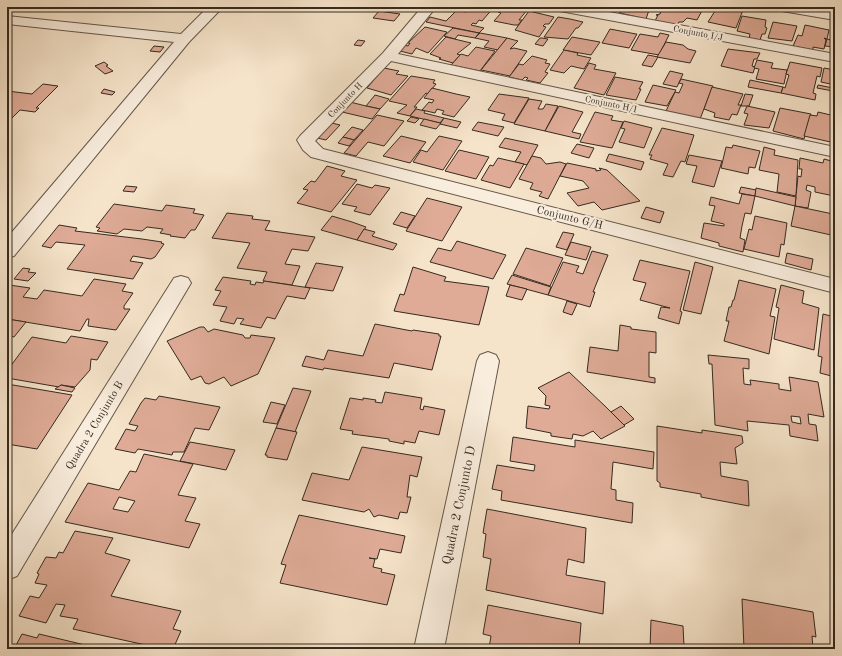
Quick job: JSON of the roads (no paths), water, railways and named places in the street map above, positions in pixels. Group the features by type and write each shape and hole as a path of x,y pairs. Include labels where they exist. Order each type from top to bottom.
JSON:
{"street":[{"path":"7,251 184,39 216,7"},
{"path":"388,56 429,7"},
{"name":"Conjunto I/J","path":"560,7 835,58"},
{"path":"782,7 835,16"},
{"path":"7,20 184,39"},
{"name":"Conjunto H","path":"308,145 306,140 388,56"},
{"name":"Conjunto H/I","path":"388,56 835,152"},
{"name":"Conjunto G/H","path":"308,145 317,153 835,286"},
{"name":"Quadra 2 Conjunto B","path":"7,567 181,283"},
{"name":"Quadra 2 Conjunto D","path":"429,649 488,361"}]}
